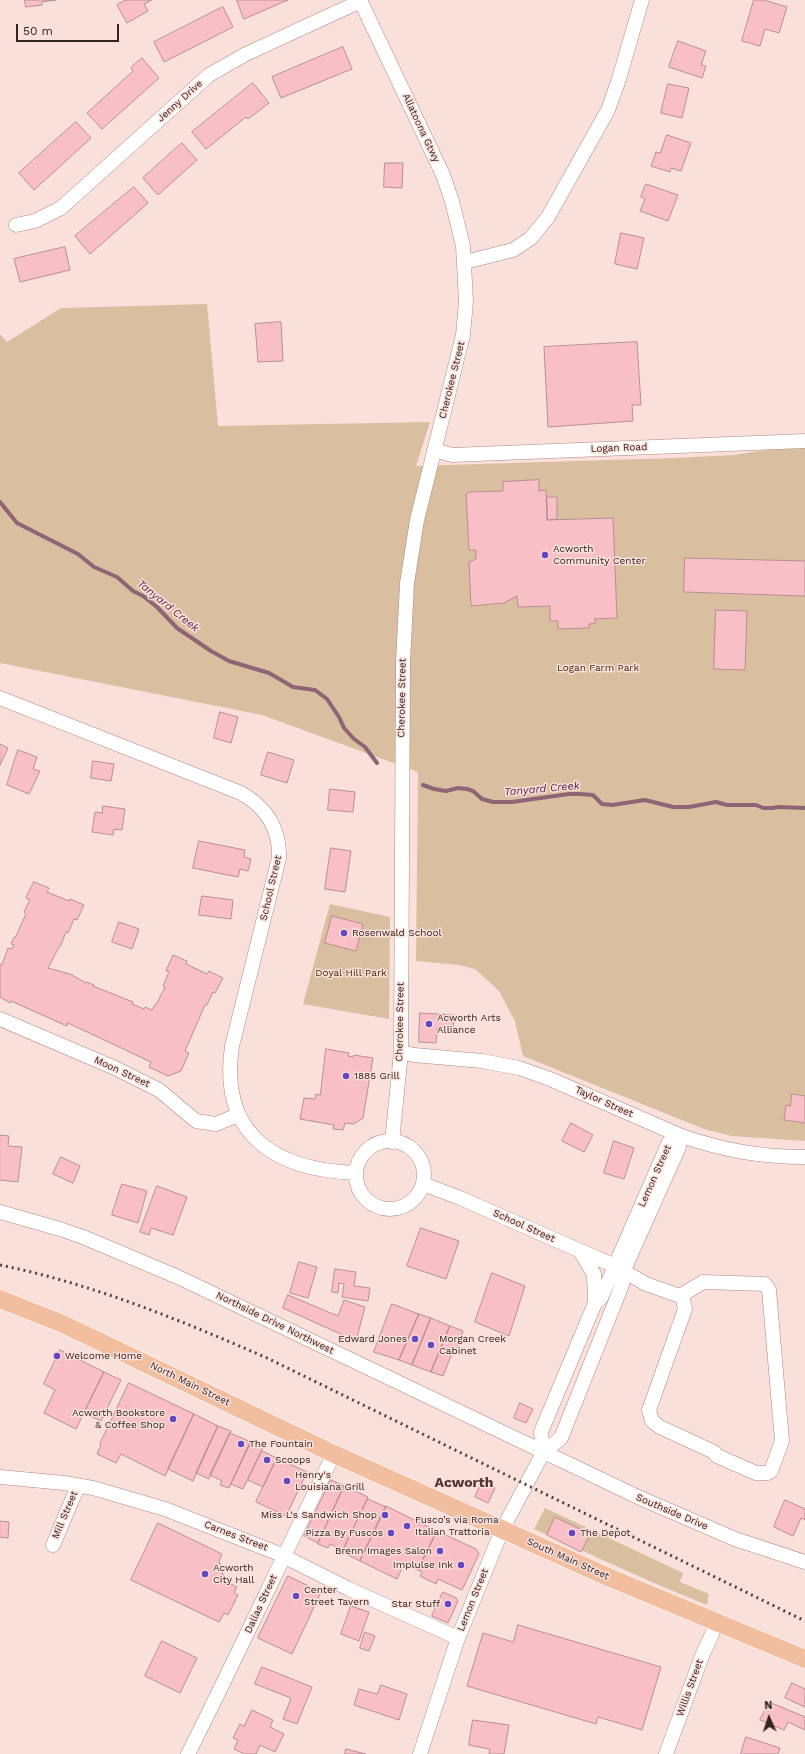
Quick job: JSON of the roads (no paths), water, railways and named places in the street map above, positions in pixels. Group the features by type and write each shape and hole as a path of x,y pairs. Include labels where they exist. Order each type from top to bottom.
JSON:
{"main road":[{"name":"North Main Street","path":"0,1299 63,1324 334,1454"},
{"name":"South Main Street","path":"334,1454 640,1591 805,1659"}],"street":[{"path":"465,262 513,250 531,238 548,218 608,110 618,82 642,0"},
{"name":"Allatoona Gtwy","path":"360,1 443,175 459,227 465,262"},
{"name":"Jenny Drive","path":"16,224 35,221 61,208 209,75 246,54 360,1"},
{"name":"Cherokee Street","path":"392,1142 401,1052 404,617 412,549 434,450 463,335 466,301 465,262"},
{"name":"Logan Road","path":"434,450 452,455 805,441"},
{"name":"School Street","path":"0,698 241,793 258,804 271,820 278,839 279,858 232,1046 229,1064 229,1081 232,1097 238,1115 250,1133 262,1145 276,1155 328,1170 356,1173"},
{"name":"Moon Street","path":"0,1019 115,1068 159,1090 196,1121 216,1124 238,1115"},
{"name":"Taylor Street","path":"401,1052 414,1055 482,1061 519,1068 550,1079 679,1135 720,1148 755,1154 805,1157"},
{"name":"Lemon Street","path":"543,1453 541,1432 595,1303 601,1298 620,1268 679,1147 679,1135"},
{"path":"392,1142 411,1148 418,1156 423,1169 423,1184 419,1194 412,1202 402,1207 392,1209 380,1208 370,1203 362,1194 357,1184 356,1173 364,1154 372,1147 382,1143 392,1142"},
{"name":"School Street","path":"423,1184 460,1198 620,1268 646,1284 666,1292 682,1295"},
{"name":"Northside Drive Northwest","path":"0,1212 83,1237 178,1277 543,1453"},
{"path":"580,1251 594,1274 595,1303"},
{"name":"Lemon Street","path":"420,1754 458,1638 502,1530 543,1453 561,1438 622,1285 620,1268"},
{"path":"703,1282 765,1284 767,1287 782,1441 771,1471 768,1473 756,1473 717,1456 714,1452 660,1427 652,1421 649,1410 685,1309 682,1295 703,1282"},
{"name":"Southside Drive","path":"543,1453 735,1539 805,1562"},
{"name":"Dallas Street","path":"188,1754 243,1644 283,1556 334,1454"},
{"name":"Carnes Street","path":"0,1477 47,1480 78,1486 165,1509 283,1556 350,1589 458,1638"},
{"name":"Mill Street","path":"52,1545 78,1486"},
{"name":"Willis Street","path":"666,1754 702,1656 717,1623"}],"waterway":[{"name":"Tanyard Creek","path":"0,502 17,523 78,554 94,567 117,577 133,591 143,596 157,607 177,628 211,651 229,661 269,673 293,687 315,690 327,699 339,717 344,728 354,739 365,747 377,763"},
{"name":"Tanyard Creek","path":"423,785 446,791 458,788 467,789 473,791 482,799 493,802 512,802 569,794 580,794 593,795 602,804 612,805 645,800 673,807 689,807 716,802 727,805 756,805 763,808 805,808"}],"railway":[{"path":"0,1265 69,1282 136,1304 267,1358 805,1621"}],"place":[{"name":"Acworth Community Center","path":"545,555"},
{"name":"Rosenwald School","path":"344,933"},
{"name":"Acworth Arts Alliance","path":"429,1024"},
{"name":"1885 Grill","path":"346,1076"},
{"name":"Edward Jones","path":"415,1339"},
{"name":"Morgan Creek Cabinet","path":"431,1345"},
{"name":"Welcome Home","path":"57,1356"},
{"name":"Acworth Bookstore & Coffee Shop","path":"173,1419"},
{"name":"The Fountain","path":"241,1444"},
{"name":"Scoops","path":"267,1460"},
{"name":"Henry's Louisiana Grill","path":"287,1481"},
{"name":"Miss L's Sandwich Shop","path":"385,1515"},
{"name":"Fusco’s via Roma Italian Trattoria","path":"407,1526"},
{"name":"Pizza By Fuscos","path":"391,1533"},
{"name":"The Depot","path":"572,1533"},
{"name":"Brenn Images Salon","path":"440,1551"},
{"name":"Implulse Ink","path":"461,1565"},
{"name":"Acworth City Hall","path":"205,1574"},
{"name":"Center Street Tavern","path":"296,1596"},
{"name":"Star Stuff","path":"448,1604"}],"district":[{"name":"Acworth","path":"464,1483"}],"park label":[{"name":"Logan Farm Park","path":"598,668"},
{"name":"Doyal Hill Park","path":"351,973"}]}
